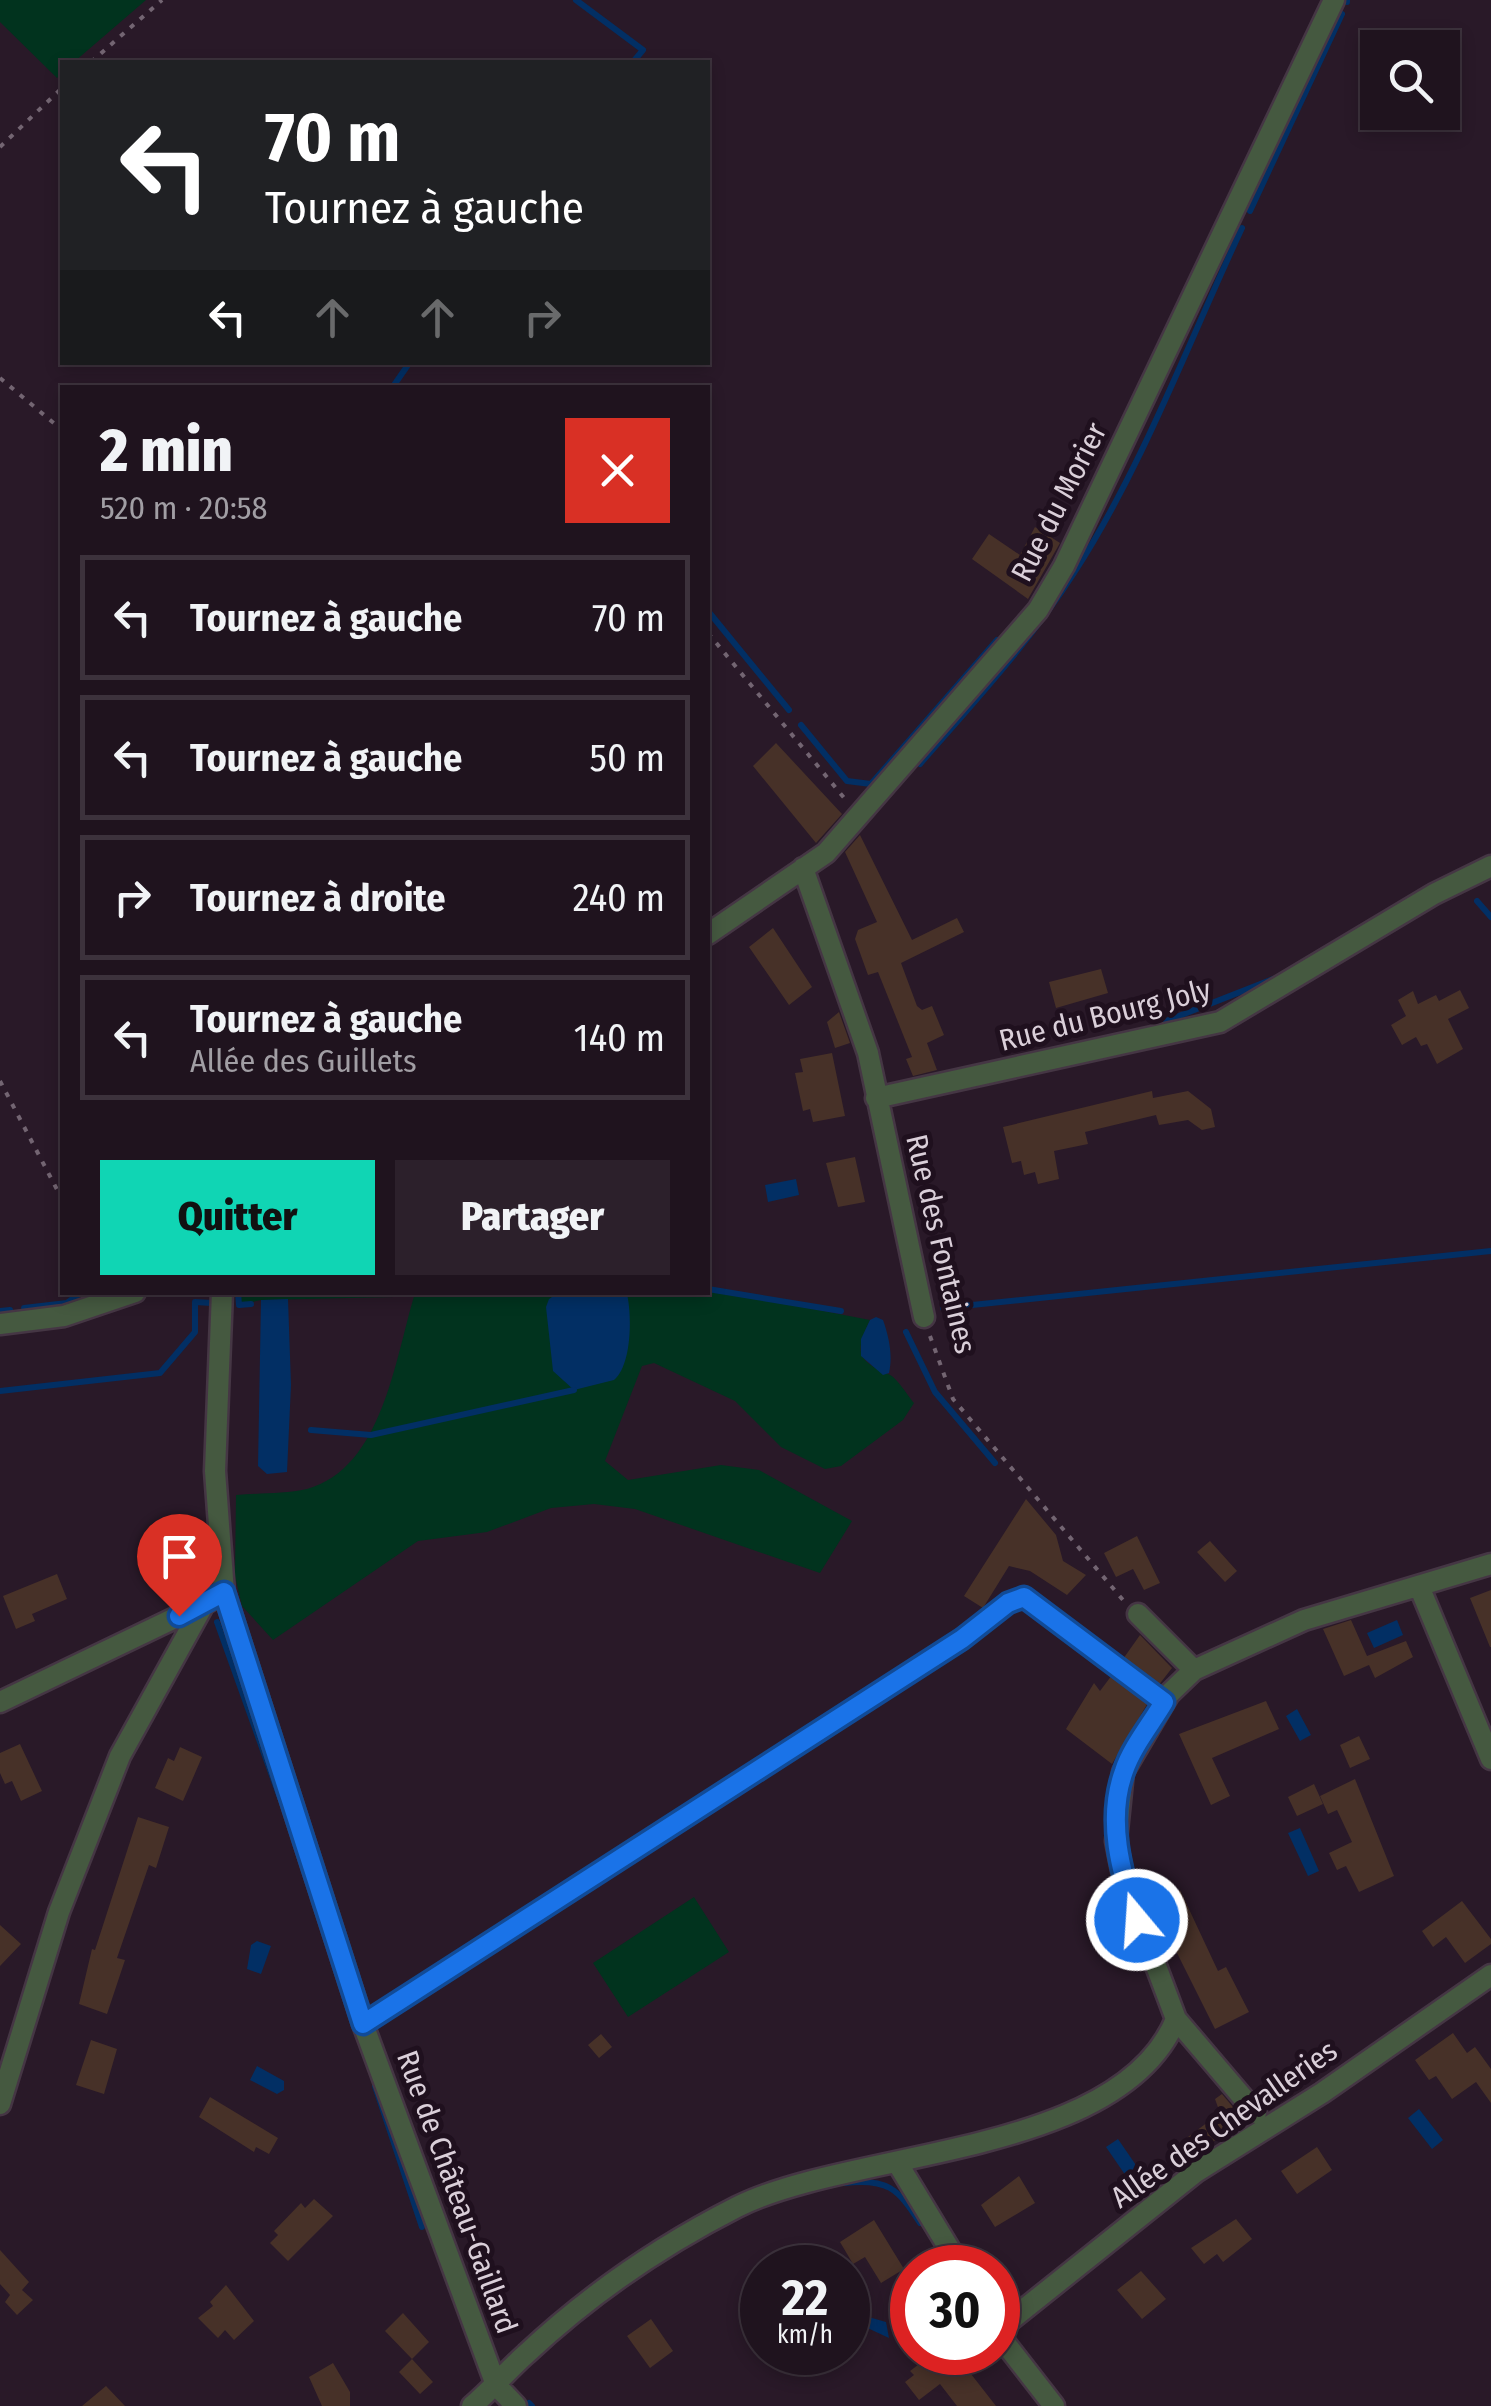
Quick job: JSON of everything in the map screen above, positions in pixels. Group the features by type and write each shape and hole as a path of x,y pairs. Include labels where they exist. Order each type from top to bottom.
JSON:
{"street":[{"name":"Rue du Morier","path":"710,933 826,852 1038,610 1064,566 1334,0"},
{"name":"Rue du Bourg Joly","path":"876,1098 1220,1022 1434,894 1491,866"},
{"name":"Rue des Fontaines","path":"803,868 868,1053 924,1318"},
{"path":"0,1324 64,1316 126,1295"},
{"name":"Rue de Château-Gaillard","path":"222,1295 214,1471 224,1592 363,2024 496,2386 516,2406"},
{"path":"1256,2112 1176,2019 1124,1880 1116,1841 1123,1772 1164,1702 1194,1670 1304,1620 1491,1564"},
{"path":"1419,1586 1491,1759"},
{"path":"0,1702 224,1592"},
{"path":"0,2104 50,1955 59,1912 120,1756 204,1604"},
{"path":"1138,1614 1194,1670"},
{"name":"Allée des Chevalleries","path":"1020,2314 1196,2172 1306,2104 1491,1974"},
{"path":"472,2406 525,2354 575,2313 698,2227 788,2185 898,2164 1012,2134 1088,2103 1125,2080 1167,2041 1176,2019"},
{"path":"898,2164 947,2245"},
{"name":"Allée des Chevalleries","path":"1020,2361 1054,2406"}],"lane":[{"path":"363,2024 962,1639 1008,1603 1024,1597 1164,1702"}],"path":[{"path":"93,60 162,0"},
{"path":"0,147 60,90"},
{"path":"0,378 60,428"},
{"path":"710,635 859,815"},
{"path":"0,1081 60,1194"},
{"name":"Rue des Fontaines","path":"924,1318 941,1376 953,1399 1105,1582 1138,1614"}],"green space":[{"path":"0,0 146,0 76,60 60,60 57,78 0,22"},
{"path":"710,1289 870,1320 861,1354 895,1379 914,1403 903,1420 841,1466 825,1469 781,1447 735,1401 654,1363 642,1366 605,1461 628,1480 721,1465 759,1470 852,1521 820,1573 635,1509 594,1504 551,1508 487,1532 418,1541 273,1640 242,1606 235,1576 236,1495 307,1489 333,1477 353,1459 369,1435 392,1378 414,1295 710,1295"},
{"path":"238,1295 396,1295 261,1300 239,1305"},
{"path":"694,1897 729,1952 628,2017 593,1963"}],"water":[{"path":"796,1179 799,1195 768,1202 765,1185"},
{"path":"555,1295 627,1295 627,1352 614,1380 574,1390 553,1371 546,1307"},
{"path":"288,1299 291,1385 287,1472 267,1474 258,1466 261,1300"},
{"path":"870,1320 883,1320 890,1346 889,1373 883,1375 861,1356 861,1339"},
{"path":"1397,1620 1403,1635 1374,1648 1367,1633"},
{"path":"1297,1709 1311,1735 1300,1741 1286,1716"},
{"path":"1300,1828 1319,1871 1308,1876 1288,1833"},
{"path":"257,1941 271,1946 261,1974 247,1969 251,1945"},
{"path":"257,2066 284,2081 284,2090 277,2094 250,2080"},
{"path":"1419,2109 1443,2140 1432,2149 1408,2118"},
{"path":"1118,2139 1140,2171 1128,2179 1106,2147"},
{"path":"870,2317 886,2322 889,2338 870,2329"}],"building":[{"path":"1035,527 1060,543 1028,599 972,559 989,534 1020,555"},
{"path":"776,743 842,814 816,843 753,766"},
{"path":"860,835 912,940 957,918 964,932 901,963 917,1006 922,1010 932,1006 944,1035 927,1043 937,1070 913,1076 906,1059 912,1057 878,972 868,975 855,939 858,930 877,922 845,852"},
{"path":"773,928 812,987 789,1005 749,947"},
{"path":"1101,969 1108,993 1056,1008 1049,982"},
{"path":"1460,990 1469,1008 1448,1019 1463,1049 1437,1064 1427,1044 1421,1046 1416,1037 1402,1045 1391,1025 1406,1016 1398,1000 1413,991 1418,1004 1436,995 1439,1001"},
{"path":"839,1012 850,1043 835,1048 827,1022"},
{"path":"832,1053 845,1116 813,1122 810,1109 803,1111 795,1073 803,1072 800,1059"},
{"path":"1152,1091 1153,1098 1188,1091 1211,1109 1215,1127 1202,1130 1188,1120 1159,1125 1156,1115 1085,1132 1088,1144 1054,1151 1059,1179 1038,1184 1035,1172 1024,1175 1021,1161 1012,1163 1003,1127"},
{"path":"855,1157 865,1202 838,1207 826,1163"},
{"path":"1026,1499 1056,1535 1063,1561 1086,1575 1067,1595 1030,1571 1009,1566 983,1608 964,1596"},
{"path":"1137,1536 1160,1583 1144,1590 1133,1569 1116,1577 1104,1553"},
{"path":"1210,1541 1237,1571 1225,1582 1197,1552"},
{"path":"57,1574 67,1599 32,1614 35,1621 16,1629 3,1596"},
{"path":"1491,1590 1491,1647 1490,1647 1470,1598"},
{"path":"1351,1620 1367,1656 1406,1641 1413,1657 1375,1678 1369,1665 1344,1676 1323,1629"},
{"path":"1140,1635 1172,1668 1158,1686 1123,1659"},
{"path":"1112,1675 1149,1701 1112,1764 1066,1729 1094,1683 1100,1691"},
{"path":"1266,1701 1279,1729 1212,1758 1230,1796 1211,1805 1179,1734"},
{"path":"1359,1736 1370,1759 1350,1768 1340,1745"},
{"path":"20,1744 42,1791 21,1801 12,1781 5,1784 0,1773 0,1753"},
{"path":"180,1747 202,1757 183,1801 155,1788 168,1758 174,1761"},
{"path":"1355,1779 1394,1876 1359,1892 1346,1866 1337,1870 1329,1853 1352,1842 1337,1810 1328,1814 1320,1796"},
{"path":"1314,1784 1323,1804 1297,1816 1288,1797"},
{"path":"138,1817 169,1827 156,1868 149,1865 117,1958 125,1960 107,2014 79,2004 92,1949 95,1950"},
{"path":"1180,1890 1218,1971 1226,1967 1249,2012 1215,2029 1171,1941 1179,1937 1160,1900"},
{"path":"1462,1901 1491,1939 1491,1944 1465,1963 1446,1937 1433,1947 1422,1931"},
{"path":"0,1925 21,1944 0,1966"},
{"path":"1453,2033 1467,2053 1475,2047 1491,2069 1491,2103 1476,2082 1452,2099 1436,2076 1429,2080 1415,2060"},
{"path":"601,2034 612,2047 599,2058 588,2045"},
{"path":"91,2040 117,2049 104,2094 76,2085"},
{"path":"1222,2094 1243,2119 1180,2167 1168,2152 1220,2113 1215,2099"},
{"path":"210,2097 278,2138 269,2154 256,2147 254,2152 199,2117"},
{"path":"1317,2147 1332,2170 1297,2194 1281,2171"},
{"path":"1019,2176 1035,2203 995,2227 981,2205"},
{"path":"314,2199 333,2216 288,2261 270,2243 278,2235 274,2231 301,2203 305,2208"},
{"path":"1236,2219 1252,2239 1223,2262 1217,2254 1204,2264 1191,2248"},
{"path":"874,2220 890,2246 890,2278 881,2283 870,2265 870,2245 840,2242"},
{"path":"0,2250 29,2282 22,2290 33,2300 17,2315 5,2302 10,2295 0,2284"},
{"path":"1141,2271 1166,2299 1142,2319 1117,2290"},
{"path":"226,2285 254,2321 234,2340 225,2330 218,2338 198,2318 213,2306 210,2302"},
{"path":"403,2313 429,2342 412,2359 385,2331"},
{"path":"651,2319 673,2351 650,2368 627,2336"},
{"path":"412,2359 433,2382 420,2394 399,2372"},
{"path":"333,2363 350,2392 350,2406 322,2406 309,2377"},
{"path":"914,2375 972,2375 996,2406 957,2406 940,2384 919,2400 905,2382"},
{"path":"106,2386 125,2406 82,2406"}],"waterway":[{"path":"576,0 643,50 635,60"},
{"path":"1250,211 1342,14"},
{"path":"920,764 1039,623 1099,533 1143,447 1242,228"},
{"path":"394,385 408,365"},
{"path":"710,613 789,710"},
{"path":"801,725 847,781 871,784 997,640"},
{"path":"1477,901 1491,917"},
{"path":"1166,1021 1276,978"},
{"path":"943,1308 1491,1251"},
{"path":"710,1289 841,1311"},
{"path":"24,1308 67,1303 78,1295"},
{"path":"238,1295 239,1305 251,1304"},
{"path":"0,1391 160,1373 195,1332 195,1302 212,1303"},
{"path":"0,1311 10,1310"},
{"path":"906,1332 935,1392 995,1463"},
{"path":"311,1430 371,1435 574,1390"},
{"path":"217,1622 280,1798"},
{"path":"375,2086 422,2227"},
{"path":"844,2183 871,2182 890,2188 920,2223"},
{"path":"529,2403 532,2406"}],"route":[{"path":"179,1616 224,1592 363,2024 962,1639 1008,1603 1024,1597 1164,1702 1123,1772 1119,1798 1116,1841 1137,1920"}]}
